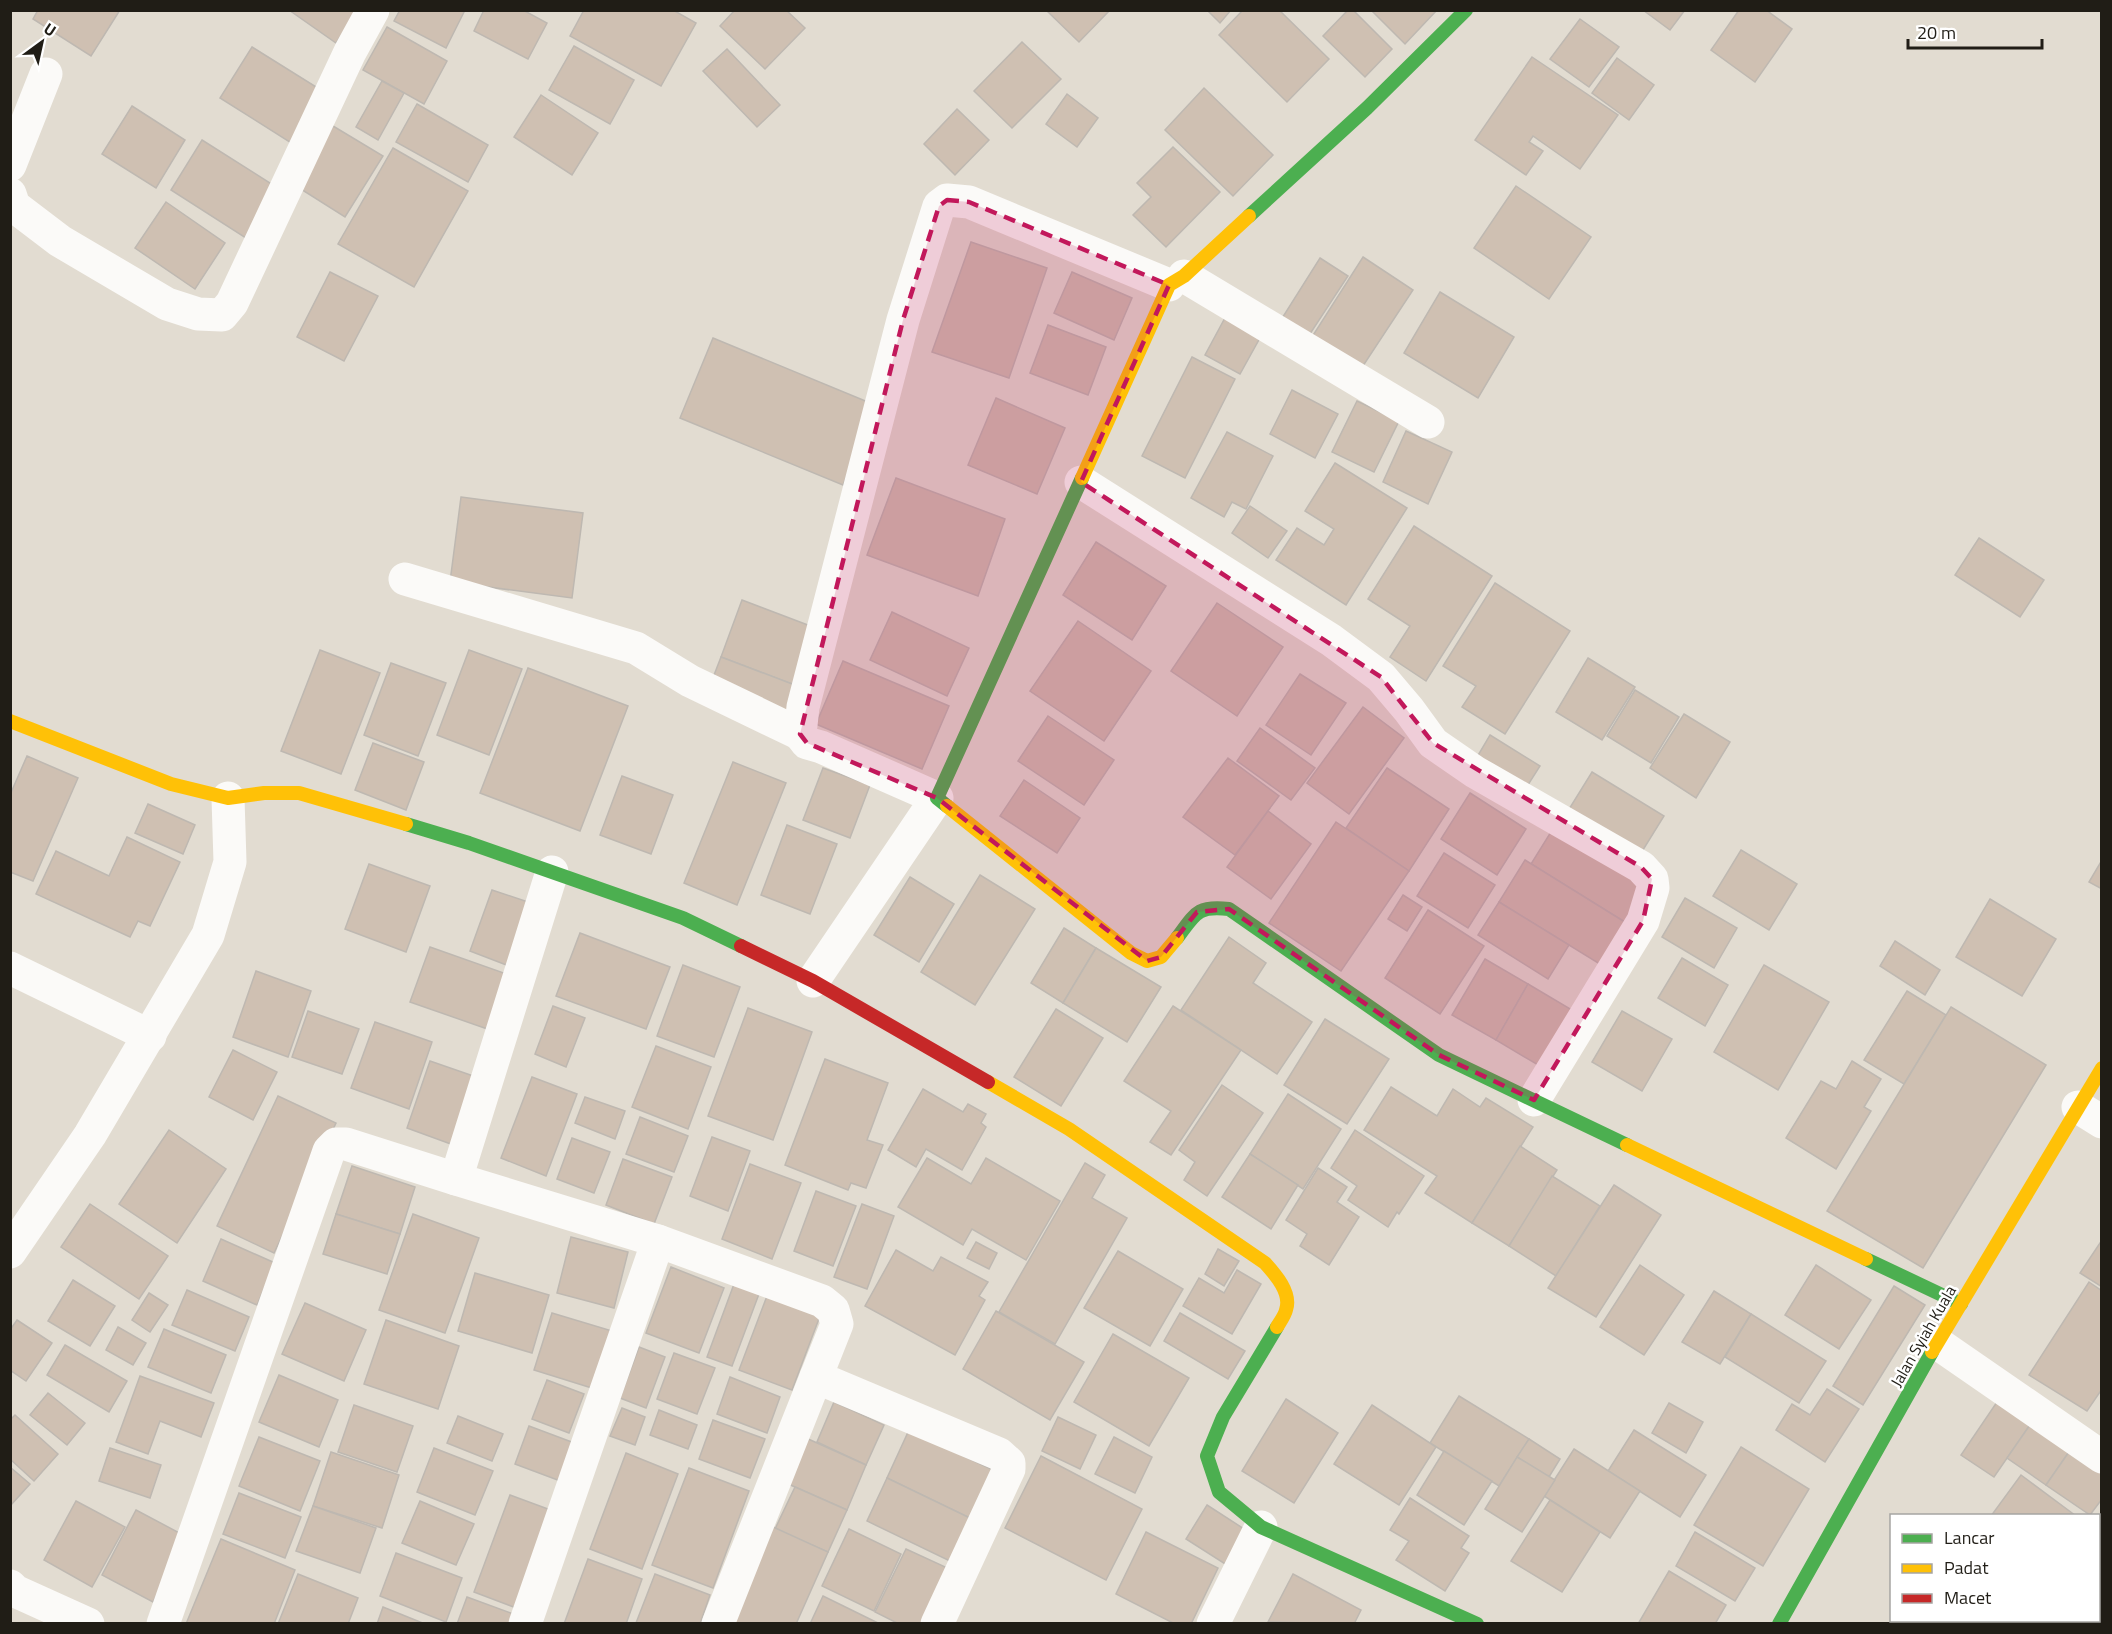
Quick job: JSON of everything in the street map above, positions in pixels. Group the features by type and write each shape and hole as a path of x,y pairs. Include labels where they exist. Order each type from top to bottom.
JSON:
{"street":[{"path":"10,194 14,206 60,241 167,304 198,314 222,315 232,303 350,52 373,10"},
{"path":"813,981 937,798 1176,280 1367,108 1466,10"},
{"path":"10,165 46,74"},
{"path":"800,734 803,707 903,320 939,206 947,200 969,202 1176,280 1428,422"},
{"path":"1081,482 1331,640 1373,671 1381,677 1409,710 1433,743 1450,755 1475,772 1641,867 1652,879 1653,888 1643,921 1534,1100"},
{"path":"405,579 636,648 690,681 800,734 807,743 937,798 1131,953 1147,961 1161,957 1197,912 1211,907 1229,909 1439,1055 1961,1304"},
{"path":"10,722 171,784 228,798 264,793 299,793 469,843 683,918 813,981 1070,1129 1266,1263 1279,1278 1286,1292 1287,1309 1223,1417 1207,1456 1219,1492 1260,1527 1477,1623"},
{"path":"12,1247 90,1135 207,935 230,862 228,798"},
{"path":"456,1179 552,872"},
{"path":"10,968 150,1036"},
{"name":"Jalan Syiah Kuala","path":"1779,1623 1937,1343 1961,1304 2090,1115 2102,1068"},
{"path":"163,1623 329,1151 336,1144 346,1144 658,1242 822,1300 833,1310 837,1324 718,1623"},
{"path":"525,1623 658,1242"},
{"path":"1937,1343 2102,1456"},
{"path":"816,1377 999,1454 1009,1463 1010,1469 938,1623"},
{"path":"1213,1623 1260,1527"},
{"path":"10,1586 47,1616 88,1623"}],"highlighted area":[{"path":"947,200 969,202 1169,285 1081,482 1381,677 1433,743 1641,867 1652,879 1643,921 1534,1100 1439,1055 1229,909 1197,912 1161,957 1147,961 937,798 807,743 800,734 903,320 939,206"}],"building":[{"path":"38,10 120,10 91,56 33,19"},
{"path":"289,10 359,10 336,43"},
{"path":"400,10 465,10 446,48 394,21"},
{"path":"484,10 523,10 547,23 528,59 474,31"},
{"path":"584,10 673,10 696,23 661,86 570,36"},
{"path":"735,10 786,10 805,28 765,69 720,26"},
{"path":"1046,10 1110,10 1079,42"},
{"path":"1207,10 1231,10 1220,23"},
{"path":"1243,10 1279,10 1329,59 1287,102 1219,35"},
{"path":"1348,10 1353,10 1392,49 1365,77 1323,36"},
{"path":"1371,10 1437,10 1405,44"},
{"path":"1643,10 1685,10 1670,30"},
{"path":"1739,10 1766,10 1792,29 1755,82 1711,50"},
{"path":"1580,19 1619,47 1589,87 1550,59"},
{"path":"387,27 447,61 424,104 363,70"},
{"path":"1022,42 1061,79 1012,128 974,91"},
{"path":"574,46 634,80 610,124 549,90"},
{"path":"252,47 329,95 296,146 220,98"},
{"path":"727,49 780,105 757,127 703,71"},
{"path":"1532,57 1618,115 1580,169 1533,136 1529,142 1543,151 1526,175 1475,140"},
{"path":"1617,58 1654,85 1629,120 1592,93"},
{"path":"382,81 404,93 378,140 356,127"},
{"path":"1204,88 1273,155 1233,196 1165,130"},
{"path":"1067,94 1098,118 1077,147 1046,124"},
{"path":"541,95 598,133 572,175 514,137"},
{"path":"417,104 488,145 468,182 396,142"},
{"path":"132,106 185,140 156,188 102,154"},
{"path":"957,109 989,140 955,175 924,144"},
{"path":"333,126 383,156 345,217 296,186"},
{"path":"202,140 281,190 249,240 171,190"},
{"path":"1173,147 1220,192 1166,247 1133,215 1151,197 1137,183"},
{"path":"393,148 468,191 414,287 338,244"},
{"path":"1516,186 1591,237 1549,299 1474,248"},
{"path":"166,202 225,243 195,289 135,248"},
{"path":"971,242 1047,268 1009,378 932,352"},
{"path":"1363,257 1413,290 1359,372 1310,340"},
{"path":"1320,258 1348,276 1306,340 1279,323"},
{"path":"330,272 378,296 344,361 297,337"},
{"path":"1072,272 1132,298 1114,340 1054,313"},
{"path":"1440,292 1514,337 1478,398 1404,353"},
{"path":"1226,316 1261,336 1240,374 1205,355"},
{"path":"1048,325 1106,347 1088,395 1030,373"},
{"path":"713,338 875,405 843,485 680,418"},
{"path":"1192,357 1235,379 1185,478 1142,456"},
{"path":"1292,390 1338,414 1315,458 1270,434"},
{"path":"996,398 1065,428 1037,494 968,465"},
{"path":"1357,401 1399,421 1374,472 1332,452"},
{"path":"1406,431 1452,452 1428,504 1383,482"},
{"path":"1227,432 1273,456 1246,509 1232,502 1224,517 1191,498"},
{"path":"1335,463 1407,508 1346,605 1276,560 1297,528 1324,545 1334,529 1305,511"},
{"path":"896,478 1005,519 978,596 867,555"},
{"path":"461,497 583,513 572,598 450,582"},
{"path":"1250,506 1287,531 1268,558 1232,533"},
{"path":"1414,526 1492,576 1426,681 1390,657 1410,626 1368,599"},
{"path":"1979,538 2044,580 2020,617 1955,575"},
{"path":"1096,542 1166,586 1132,640 1063,595"},
{"path":"1495,583 1570,631 1505,734 1462,707 1476,686 1443,666"},
{"path":"742,600 821,630 800,687 721,657"},
{"path":"1217,603 1283,647 1237,716 1171,671"},
{"path":"892,612 969,648 947,696 870,660"},
{"path":"1078,621 1151,671 1104,741 1030,691"},
{"path":"320,650 380,673 341,774 281,751"},
{"path":"469,650 522,669 489,755 437,735"},
{"path":"721,657 800,687 788,718 709,688"},
{"path":"1588,658 1635,687 1602,740 1556,712"},
{"path":"843,661 949,706 922,769 816,724"},
{"path":"391,663 446,683 418,756 364,735"},
{"path":"528,668 628,706 580,831 480,793"},
{"path":"1300,674 1346,703 1311,755 1266,725"},
{"path":"1635,690 1679,717 1651,763 1607,736"},
{"path":"1363,707 1404,738 1349,814 1307,783"},
{"path":"1684,714 1730,742 1696,798 1650,768"},
{"path":"1048,716 1114,760 1084,805 1018,761"},
{"path":"1260,728 1315,768 1291,800 1237,761"},
{"path":"1490,735 1540,766 1526,788 1477,757"},
{"path":"373,743 424,762 406,810 355,790"},
{"path":"27,756 78,778 33,881 10,872 10,795"},
{"path":"1228,758 1279,796 1235,855 1183,817"},
{"path":"733,762 786,783 737,905 684,883"},
{"path":"823,768 870,785 850,838 803,820"},
{"path":"1387,768 1449,809 1409,871 1346,828"},
{"path":"1592,772 1664,816 1638,858 1566,814"},
{"path":"622,776 673,795 651,854 600,835"},
{"path":"1024,780 1080,818 1057,853 1000,816"},
{"path":"1470,793 1526,829 1497,875 1441,839"},
{"path":"148,804 195,825 183,854 135,833"},
{"path":"1268,811 1311,844 1271,899 1227,867"},
{"path":"1336,822 1409,871 1341,971 1269,923"},
{"path":"787,825 837,844 810,914 761,895"},
{"path":"1554,827 1651,887 1628,924 1531,864"},
{"path":"127,837 180,862 150,926 138,921 130,937 36,894 56,851 109,876"},
{"path":"1741,850 1797,884 1769,930 1713,896"},
{"path":"1444,853 1495,885 1468,928 1417,896"},
{"path":"1525,860 1628,924 1603,966 1499,902"},
{"path":"2102,860 2102,889 2089,882"},
{"path":"369,864 430,886 406,952 345,929"},
{"path":"980,875 1035,909 975,1005 921,972"},
{"path":"910,877 954,904 919,962 874,935"},
{"path":"492,890 531,903 509,966 470,951"},
{"path":"1403,895 1422,907 1407,931 1388,919"},
{"path":"1685,898 1737,928 1714,968 1662,937"},
{"path":"1990,899 2056,939 2022,996 1956,957"},
{"path":"1499,902 1569,945 1548,979 1478,935"},
{"path":"1428,910 1484,946 1440,1014 1385,978"},
{"path":"1064,928 1096,948 1063,1003 1031,983"},
{"path":"580,933 670,967 646,1029 556,996"},
{"path":"1229,937 1266,963 1253,983 1312,1022 1277,1074 1181,1010"},
{"path":"1895,941 1940,970 1925,995 1880,966"},
{"path":"430,947 515,977 496,1032 410,1002"},
{"path":"1096,948 1161,987 1127,1042 1063,1003"},
{"path":"1682,958 1728,985 1705,1026 1658,998"},
{"path":"1485,959 1528,984 1496,1040 1452,1015"},
{"path":"683,965 740,987 714,1057 657,1036"},
{"path":"1764,965 1829,1002 1778,1090 1714,1052"},
{"path":"256,971 311,991 288,1057 233,1037"},
{"path":"1528,984 1577,1013 1545,1069 1496,1040"},
{"path":"1907,991 1946,1015 1904,1084 1864,1060"},
{"path":"553,1006 585,1018 566,1067 535,1054"},
{"path":"1173,1006 1241,1050 1171,1155 1150,1142 1171,1111 1124,1081"},
{"path":"1951,1007 2046,1065 1923,1268 1827,1211"},
{"path":"748,1008 812,1032 773,1140 708,1116"},
{"path":"1056,1009 1103,1038 1061,1106 1014,1077"},
{"path":"308,1011 359,1029 342,1074 292,1057"},
{"path":"1622,1011 1672,1039 1642,1091 1592,1062"},
{"path":"1325,1019 1389,1059 1347,1124 1284,1085"},
{"path":"375,1022 432,1042 409,1109 351,1088"},
{"path":"656,1046 711,1067 688,1129 632,1107"},
{"path":"233,1050 277,1072 253,1120 209,1097"},
{"path":"825,1059 888,1083 867,1140 883,1145 866,1188 851,1183 848,1190 785,1165"},
{"path":"430,1061 482,1079 459,1147 407,1128"},
{"path":"1852,1061 1881,1079 1864,1107 1871,1111 1836,1169 1786,1138 1821,1081 1836,1089"},
{"path":"532,1077 577,1094 546,1176 501,1158"},
{"path":"1222,1085 1263,1113 1207,1196 1184,1180 1195,1162 1179,1150"},
{"path":"1391,1087 1437,1116 1453,1089 1480,1107 1486,1098 1533,1127 1472,1223 1425,1193 1437,1176 1364,1130"},
{"path":"923,1089 963,1112 968,1104 986,1114 981,1123 986,1127 962,1170 926,1149 916,1167 888,1150"},
{"path":"1288,1094 1341,1129 1303,1189 1250,1154"},
{"path":"278,1096 336,1123 274,1253 217,1226"},
{"path":"585,1097 625,1111 615,1139 575,1123"},
{"path":"640,1117 688,1136 674,1172 626,1154"},
{"path":"169,1130 226,1169 177,1243 119,1204"},
{"path":"1355,1130 1424,1176 1388,1227 1348,1200 1357,1186 1331,1168"},
{"path":"712,1137 750,1151 728,1211 690,1196"},
{"path":"572,1138 610,1152 594,1193 557,1179"},
{"path":"1520,1146 1557,1170 1509,1246 1472,1223"},
{"path":"1250,1154 1298,1185 1271,1229 1222,1197"},
{"path":"927,1158 971,1184 986,1158 1060,1201 1026,1260 972,1229 963,1245 898,1207"},
{"path":"623,1159 672,1177 654,1224 606,1205"},
{"path":"1085,1163 1105,1175 1092,1198 1127,1218 1055,1344 999,1312"},
{"path":"750,1164 801,1183 772,1259 722,1239"},
{"path":"352,1166 415,1187 400,1234 336,1214"},
{"path":"1318,1168 1347,1187 1337,1202 1359,1217 1329,1265 1300,1246 1307,1234 1286,1220"},
{"path":"1552,1176 1600,1206 1556,1276 1509,1246"},
{"path":"1614,1185 1661,1215 1596,1317 1548,1288"},
{"path":"816,1191 856,1206 833,1266 794,1251"},
{"path":"90,1204 168,1256 139,1299 61,1247"},
{"path":"862,1204 894,1216 867,1289 834,1277"},
{"path":"336,1214 400,1234 387,1274 323,1254"},
{"path":"413,1214 479,1238 445,1333 379,1310"},
{"path":"571,1237 628,1252 614,1308 557,1293"},
{"path":"221,1239 275,1263 257,1305 203,1281"},
{"path":"2102,1240 2102,1287 2080,1273"},
{"path":"976,1242 997,1253 989,1269 967,1258"},
{"path":"1218,1249 1239,1261 1224,1286 1205,1274"},
{"path":"896,1250 933,1271 941,1257 988,1282 979,1296 985,1300 955,1355 865,1306"},
{"path":"1118,1251 1183,1289 1150,1346 1084,1308"},
{"path":"1640,1265 1684,1295 1644,1355 1600,1327"},
{"path":"1816,1265 1871,1300 1839,1349 1785,1315"},
{"path":"671,1267 724,1288 699,1353 646,1333"},
{"path":"1237,1270 1261,1284 1232,1334 1183,1306 1199,1278 1224,1293"},
{"path":"475,1273 549,1295 532,1353 458,1331"},
{"path":"73,1280 115,1306 90,1346 48,1321"},
{"path":"2089,1282 2102,1291 2102,1389 2087,1411 2029,1375"},
{"path":"734,1284 759,1294 732,1366 707,1357"},
{"path":"1894,1286 1925,1305 1863,1405 1833,1386"},
{"path":"187,1290 249,1317 235,1351 172,1325"},
{"path":"1714,1291 1751,1314 1720,1364 1682,1342"},
{"path":"149,1293 168,1305 150,1332 132,1320"},
{"path":"767,1296 820,1316 792,1390 739,1370"},
{"path":"305,1303 366,1330 344,1381 282,1354"},
{"path":"996,1311 1084,1362 1050,1420 963,1369"},
{"path":"552,1313 612,1331 595,1389 534,1370"},
{"path":"1180,1313 1245,1351 1228,1379 1164,1341"},
{"path":"1751,1314 1826,1361 1799,1403 1725,1357"},
{"path":"17,1320 52,1343 26,1381 10,1370 10,1330"},
{"path":"386,1320 459,1346 438,1409 364,1384"},
{"path":"118,1327 146,1343 133,1365 106,1350"},
{"path":"164,1329 226,1355 211,1393 148,1367"},
{"path":"1113,1334 1189,1378 1149,1446 1074,1402"},
{"path":"65,1345 127,1381 109,1412 47,1375"},
{"path":"639,1347 665,1357 646,1408 620,1398"},
{"path":"674,1353 715,1368 697,1414 657,1399"},
{"path":"279,1375 338,1400 319,1447 259,1422"},
{"path":"140,1376 214,1403 201,1437 160,1421 148,1454 116,1442"},
{"path":"730,1377 780,1397 767,1433 717,1414"},
{"path":"547,1380 584,1394 569,1433 532,1419"},
{"path":"1827,1389 1859,1409 1825,1462 1776,1430 1792,1404 1810,1415"},
{"path":"48,1393 85,1423 67,1445 30,1415"},
{"path":"1459,1396 1529,1439 1499,1486 1430,1443"},
{"path":"1286,1399 1338,1433 1294,1503 1242,1471"},
{"path":"1999,1399 2032,1422 1994,1477 1961,1455"},
{"path":"834,1402 884,1425 866,1465 817,1442"},
{"path":"1669,1403 1703,1422 1686,1453 1652,1433"},
{"path":"354,1405 413,1426 397,1472 338,1452"},
{"path":"1372,1405 1436,1447 1399,1505 1334,1464"},
{"path":"622,1408 645,1417 635,1445 610,1436"},
{"path":"659,1410 697,1425 688,1449 650,1435"},
{"path":"15,1415 58,1454 34,1481 10,1459 10,1420"},
{"path":"458,1416 503,1434 492,1461 447,1443"},
{"path":"1058,1417 1096,1435 1080,1469 1042,1451"},
{"path":"713,1420 765,1439 750,1478 699,1459"},
{"path":"2032,1422 2071,1449 2046,1485 2007,1458"},
{"path":"529,1426 577,1444 563,1482 515,1464"},
{"path":"909,1430 995,1471 972,1519 887,1478"},
{"path":"1634,1430 1706,1475 1680,1517 1608,1471"},
{"path":"259,1437 320,1461 300,1511 239,1486"},
{"path":"1114,1437 1152,1457 1135,1493 1095,1474"},
{"path":"806,1438 866,1465 847,1510 786,1483"},
{"path":"1529,1439 1560,1459 1549,1477 1517,1457"},
{"path":"1741,1447 1809,1489 1763,1566 1694,1525"},
{"path":"110,1448 161,1465 150,1498 99,1481"},
{"path":"434,1448 493,1471 475,1515 417,1492"},
{"path":"1574,1449 1640,1491 1610,1538 1544,1496"},
{"path":"2071,1449 2102,1470 2102,1499 2091,1514 2046,1485"},
{"path":"1444,1451 1492,1481 1464,1525 1417,1495"},
{"path":"331,1452 399,1475 382,1528 313,1506"},
{"path":"626,1453 678,1474 642,1569 590,1549"},
{"path":"1041,1456 1142,1509 1106,1580 1005,1528"},
{"path":"1517,1457 1555,1480 1522,1532 1485,1509"},
{"path":"10,1467 30,1484 10,1506"},
{"path":"689,1468 749,1491 713,1588 652,1565"},
{"path":"2021,1475 2073,1514 1992,1514"},
{"path":"887,1478 972,1519 952,1562 867,1521"},
{"path":"795,1487 847,1510 828,1552 775,1529"},
{"path":"239,1493 301,1517 285,1558 223,1534"},
{"path":"510,1495 556,1512 519,1609 474,1592"},
{"path":"1410,1498 1469,1536 1461,1548 1469,1553 1445,1591 1396,1560 1409,1541 1390,1530"},
{"path":"1550,1500 1600,1532 1562,1592 1511,1561"},
{"path":"76,1501 125,1527 92,1587 44,1560"},
{"path":"420,1501 474,1524 456,1565 402,1543"},
{"path":"1207,1505 1255,1536 1233,1569 1186,1539"},
{"path":"313,1506 376,1528 360,1573 296,1551"},
{"path":"136,1510 187,1537 153,1602 102,1575"},
{"path":"771,1526 828,1552 796,1624 728,1624"},
{"path":"849,1529 901,1554 874,1611 822,1586"},
{"path":"1146,1532 1218,1568 1191,1624 1175,1624 1116,1594"},
{"path":"1695,1532 1755,1568 1735,1601 1676,1566"},
{"path":"2100,1533 2102,1534 2102,1563 2100,1565"},
{"path":"221,1539 295,1570 274,1624 186,1624"},
{"path":"906,1549 954,1571 928,1624 899,1624 875,1612"},
{"path":"396,1553 462,1578 446,1622 380,1596"},
{"path":"588,1559 642,1579 626,1624 564,1624"},
{"path":"1669,1571 1726,1605 1715,1624 1638,1624"},
{"path":"298,1574 358,1598 348,1624 278,1624"},
{"path":"655,1574 710,1595 700,1624 636,1623"},
{"path":"1293,1574 1361,1610 1354,1624 1268,1622"},
{"path":"2100,1586 2102,1587 2102,1624 2068,1624 2069,1622 2100,1622"},
{"path":"823,1596 880,1624 810,1624"},
{"path":"467,1597 516,1615 513,1624 457,1624"},
{"path":"383,1607 425,1624 377,1624"},
{"path":"1921,1622 2024,1622 2023,1624 1920,1624"}],"traffic: fast":[{"path":"1249,216 1367,108 1466,10"},
{"path":"947,806 937,798 1082,478"},
{"path":"406,824 469,843 683,918 741,946"},
{"path":"1177,938 1193,917 1203,910 1229,909 1439,1055 1627,1145"},
{"path":"1866,1259 1961,1304"},
{"path":"1277,1327 1223,1417 1207,1456 1219,1492 1261,1527 1477,1624"},
{"path":"1779,1624 1932,1352"}],"traffic: slow":[{"path":"1082,478 1169,285 1184,276 1249,216"},
{"path":"10,721 171,784 228,798 264,793 299,793 406,824"},
{"path":"947,806 1131,953 1147,961 1161,957 1177,938"},
{"path":"1932,1352 2102,1068"},
{"path":"988,1082 1069,1129 1265,1263 1282,1284 1287,1297 1285,1312 1277,1327"},
{"path":"1627,1145 1866,1259"}],"traffic: jam":[{"path":"741,946 813,981 988,1082"}]}
